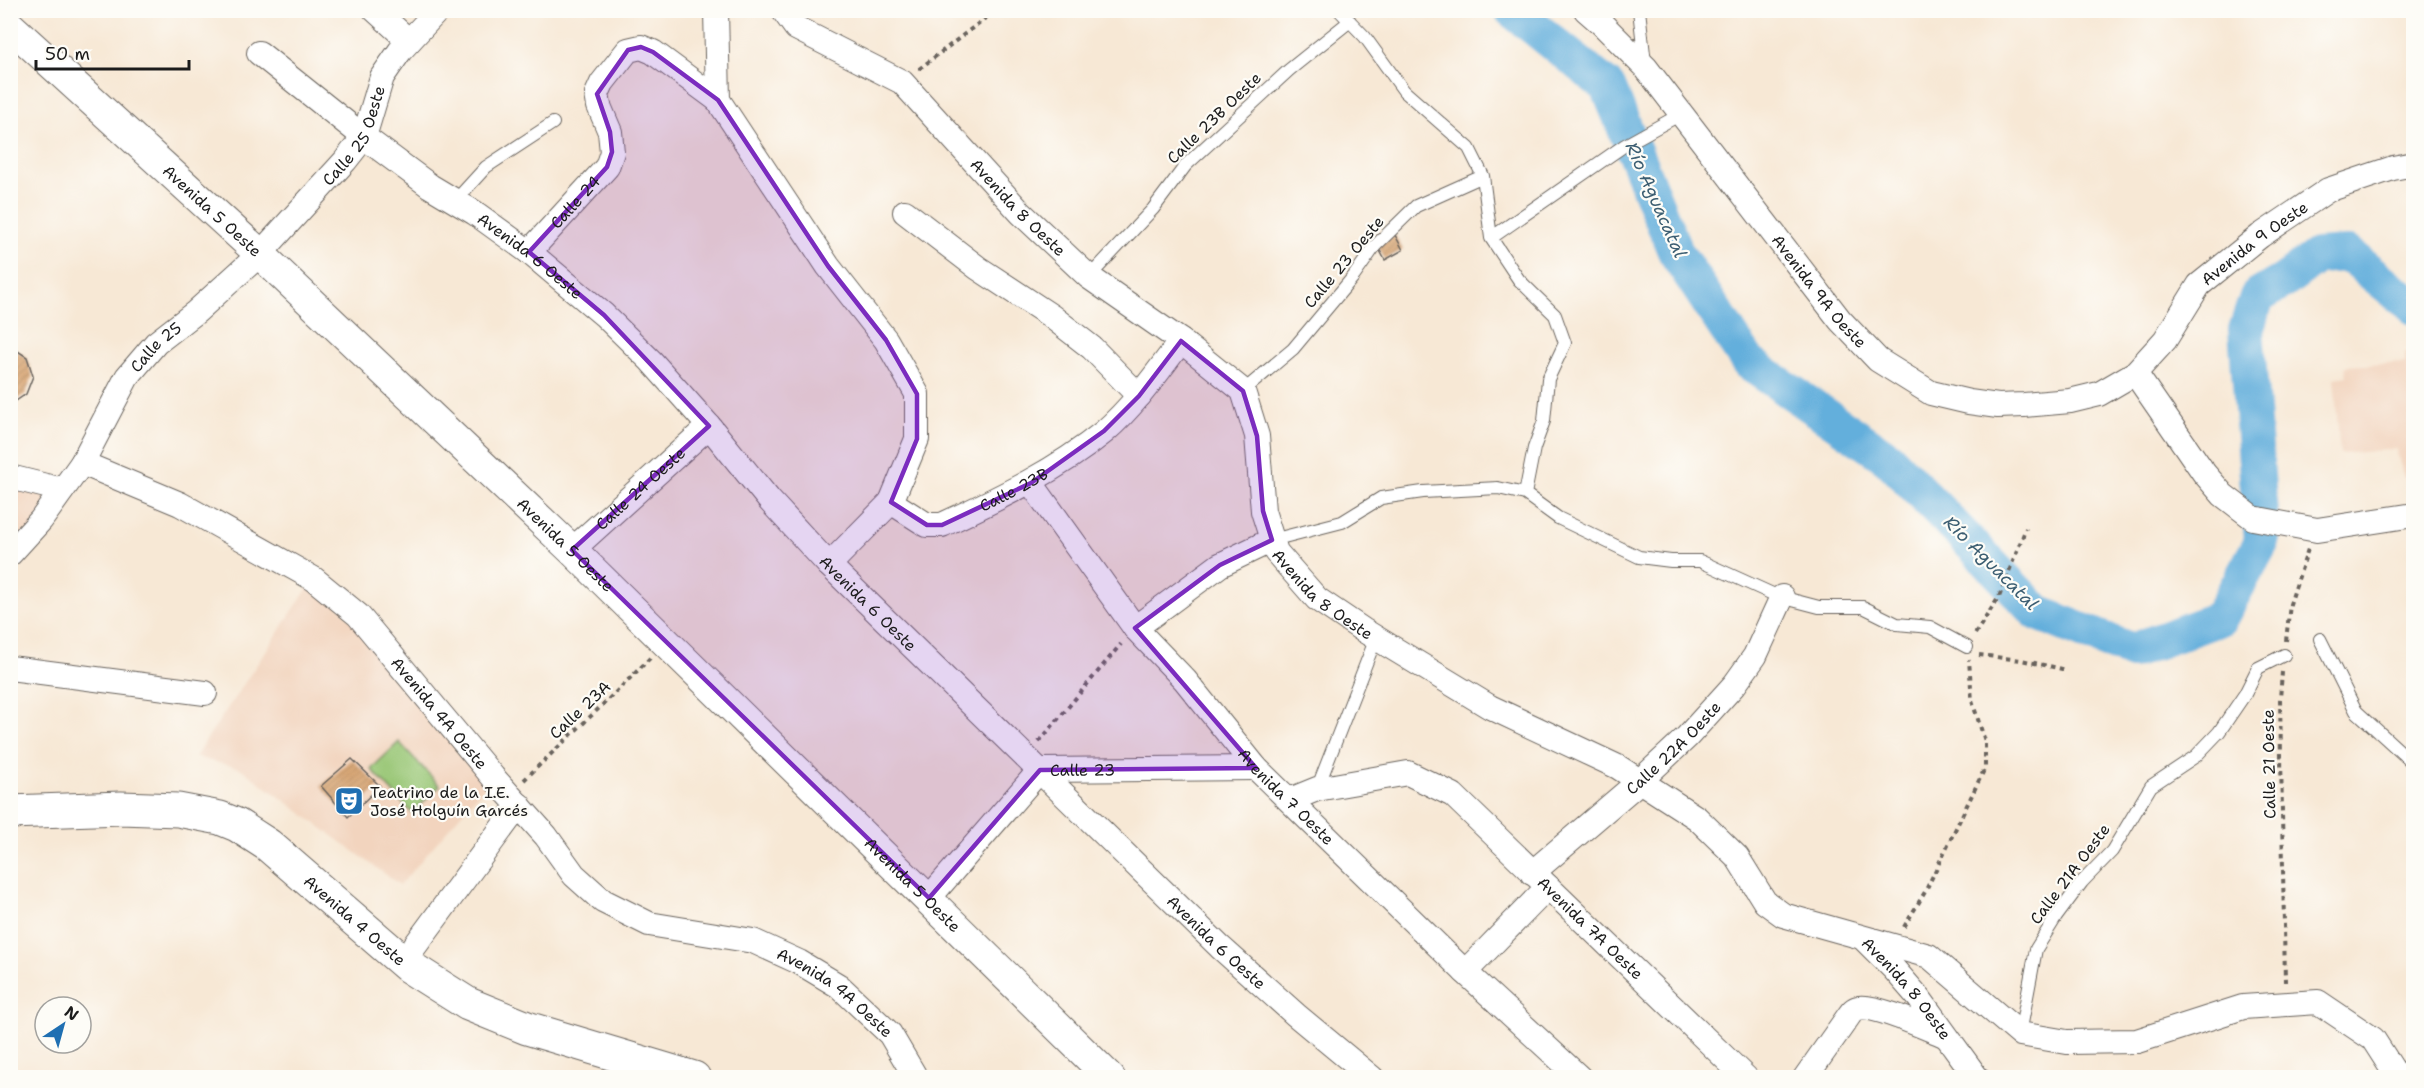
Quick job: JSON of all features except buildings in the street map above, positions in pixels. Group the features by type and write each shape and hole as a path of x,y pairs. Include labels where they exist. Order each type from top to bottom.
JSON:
{"main road":[{"name":"Avenida 4 Oeste","path":"10,812 121,808 178,810 220,818 237,825 268,845 403,962 444,990 492,1016 694,1077"}],"street":[{"path":"375,10 409,41"},
{"name":"Calle 25 Oeste","path":"260,254 345,161 363,137 382,77 409,41 438,10"},
{"path":"716,10 718,100 828,266 886,340 917,394 917,439 891,502 829,565"},
{"name":"Avenida 8 Oeste","path":"783,10 796,28 902,82 1021,213 1089,277 1180,341 1243,391 1257,436 1263,511 1276,552 1317,599 1376,638 1490,707 1641,780 1705,826 1737,857 1765,902 1783,915 1861,937 1906,983 1974,1077"},
{"name":"Avenida 9A Oeste","path":"1586,10 1646,68 1677,116 1840,320 1878,360 1931,393 1998,406 2070,401 2099,394 2135,373"},
{"name":"Avenida 5 Oeste","path":"10,26 260,254 572,550 1110,1077"},
{"name":"Calle 24","path":"529,252 606,167 612,152 610,132 599,106 597,94 602,83 628,50 641,47 652,52 718,100"},
{"name":"Avenida 6 Oeste","path":"259,53 363,137 430,186 475,213 529,252 604,315 651,361 709,426 770,501 829,565 1220,947 1296,1015 1372,1077"},
{"name":"Avenida 9 Oeste","path":"2135,373 2165,340 2199,285 2260,236 2328,190 2393,168 2414,164"},
{"path":"905,212 978,268 1051,316 1092,348 1139,396"},
{"name":"Calle 25","path":"10,554 41,520 82,464 127,377 134,368 156,343 196,312 260,254"},
{"name":"Calle 23B","path":"891,502 927,525 942,525 1031,483 1104,432 1139,396 1180,341"},
{"path":"2135,373 2204,473 2223,495 2253,518 2308,529 2414,515"},
{"name":"Calle 24 Oeste","path":"572,550 709,426"},
{"name":"Avenida 4A Oeste","path":"82,464 180,504 314,579 358,615 493,777 546,836 573,875 603,901 650,924 753,941 799,962 839,986 890,1034 916,1077"},
{"path":"10,477 62,490"},
{"name":"Avenida 7 Oeste","path":"1031,483 1135,628 1185,680 1256,768 1465,972 1580,1077"},
{"path":"1135,628 1220,566 1272,540"},
{"name":"Calle 22A Oeste","path":"1465,972 1540,880 1687,737 1735,684 1755,656 1782,597"},
{"path":"10,668 205,693"},
{"name":"Calle 23","path":"929,898 1034,763 1256,768"},
{"name":"Avenida 7A Oeste","path":"1290,800 1317,789 1408,773 1453,795 1746,1077"},
{"path":"403,962 514,800"},
{"path":"1861,937 1929,956 2020,1034 2067,1042 2137,1041 2243,1007 2318,1002 2373,1040 2398,1077"},
{"path":"1805,1077 1854,1009 1861,1007 1894,1015 1944,1035"}],"lane":[{"path":"1339,10 1365,37 1404,91 1469,148 1483,176 1491,238 1519,280 1555,315 1565,343 1548,379 1544,421 1534,448 1525,494"},
{"path":"1639,10 1639,28 1646,68"},
{"name":"Calle 23B Oeste","path":"1089,277 1153,209 1186,165 1289,70 1350,21"},
{"path":"1491,238 1625,145 1677,116"},
{"path":"455,201 486,167 553,123"},
{"name":"Calle 23 Oeste","path":"1243,391 1293,349 1354,276 1375,246 1416,207 1483,176"},
{"path":"1272,540 1342,522 1381,498 1423,492 1498,488 1525,494 1558,518 1639,557 1671,561 1700,561 1782,597 1819,607 1863,607 1897,624 1930,627 1967,646"},
{"path":"1317,789 1376,638"},
{"path":"2320,639 2356,711 2414,765"},
{"name":"Calle 21A Oeste","path":"2020,1034 2036,949 2056,917 2082,882 2112,851 2151,786 2196,756 2219,732 2245,694 2258,668 2284,655"}],"path":[{"path":"902,82 996,10"},
{"path":"1967,646 1999,597 2026,528"},
{"name":"Calle 21 Oeste","path":"2286,1004 2280,699 2290,604 2310,543 2308,529"},
{"name":"Calle 23","path":"1034,763 1135,628"},
{"name":"Calle 23A","path":"514,800 566,738 593,715 665,642"},
{"path":"1892,946 1925,892 1985,768 1985,741 1972,700 1969,654 2021,660 2067,670"}],"highlighted area":[{"path":"641,47 653,52 718,100 828,266 886,340 917,394 917,439 891,502 927,525 942,525 1031,483 1104,431 1139,396 1181,341 1243,391 1257,436 1263,511 1272,540 1220,565 1135,628 1256,768 1040,770 929,898 572,550 709,426 604,315 529,252 607,167 612,152 610,132 597,94 628,50"}],"shaded area":[{"path":"2405,352 2413,352 2414,477 2404,478 2396,449 2340,454 2334,378 2347,376 2345,366 2405,363"},
{"path":"11,477 62,490 11,554"},
{"path":"314,579 493,777 400,885 240,768 195,757"}],"green space":[{"path":"399,742 440,786 412,813 371,769"}],"waterway":[{"name":"Río Aguacatal","path":"1512,10 1608,87 1675,251 1749,363 1888,458 2038,613 2132,651 2220,618 2262,541 2246,330 2257,297 2284,281 2317,256 2348,254 2414,307"}],"place":[{"name":"Teatrino de la I.E. José Holguín Garcés","path":"349,801"}]}
